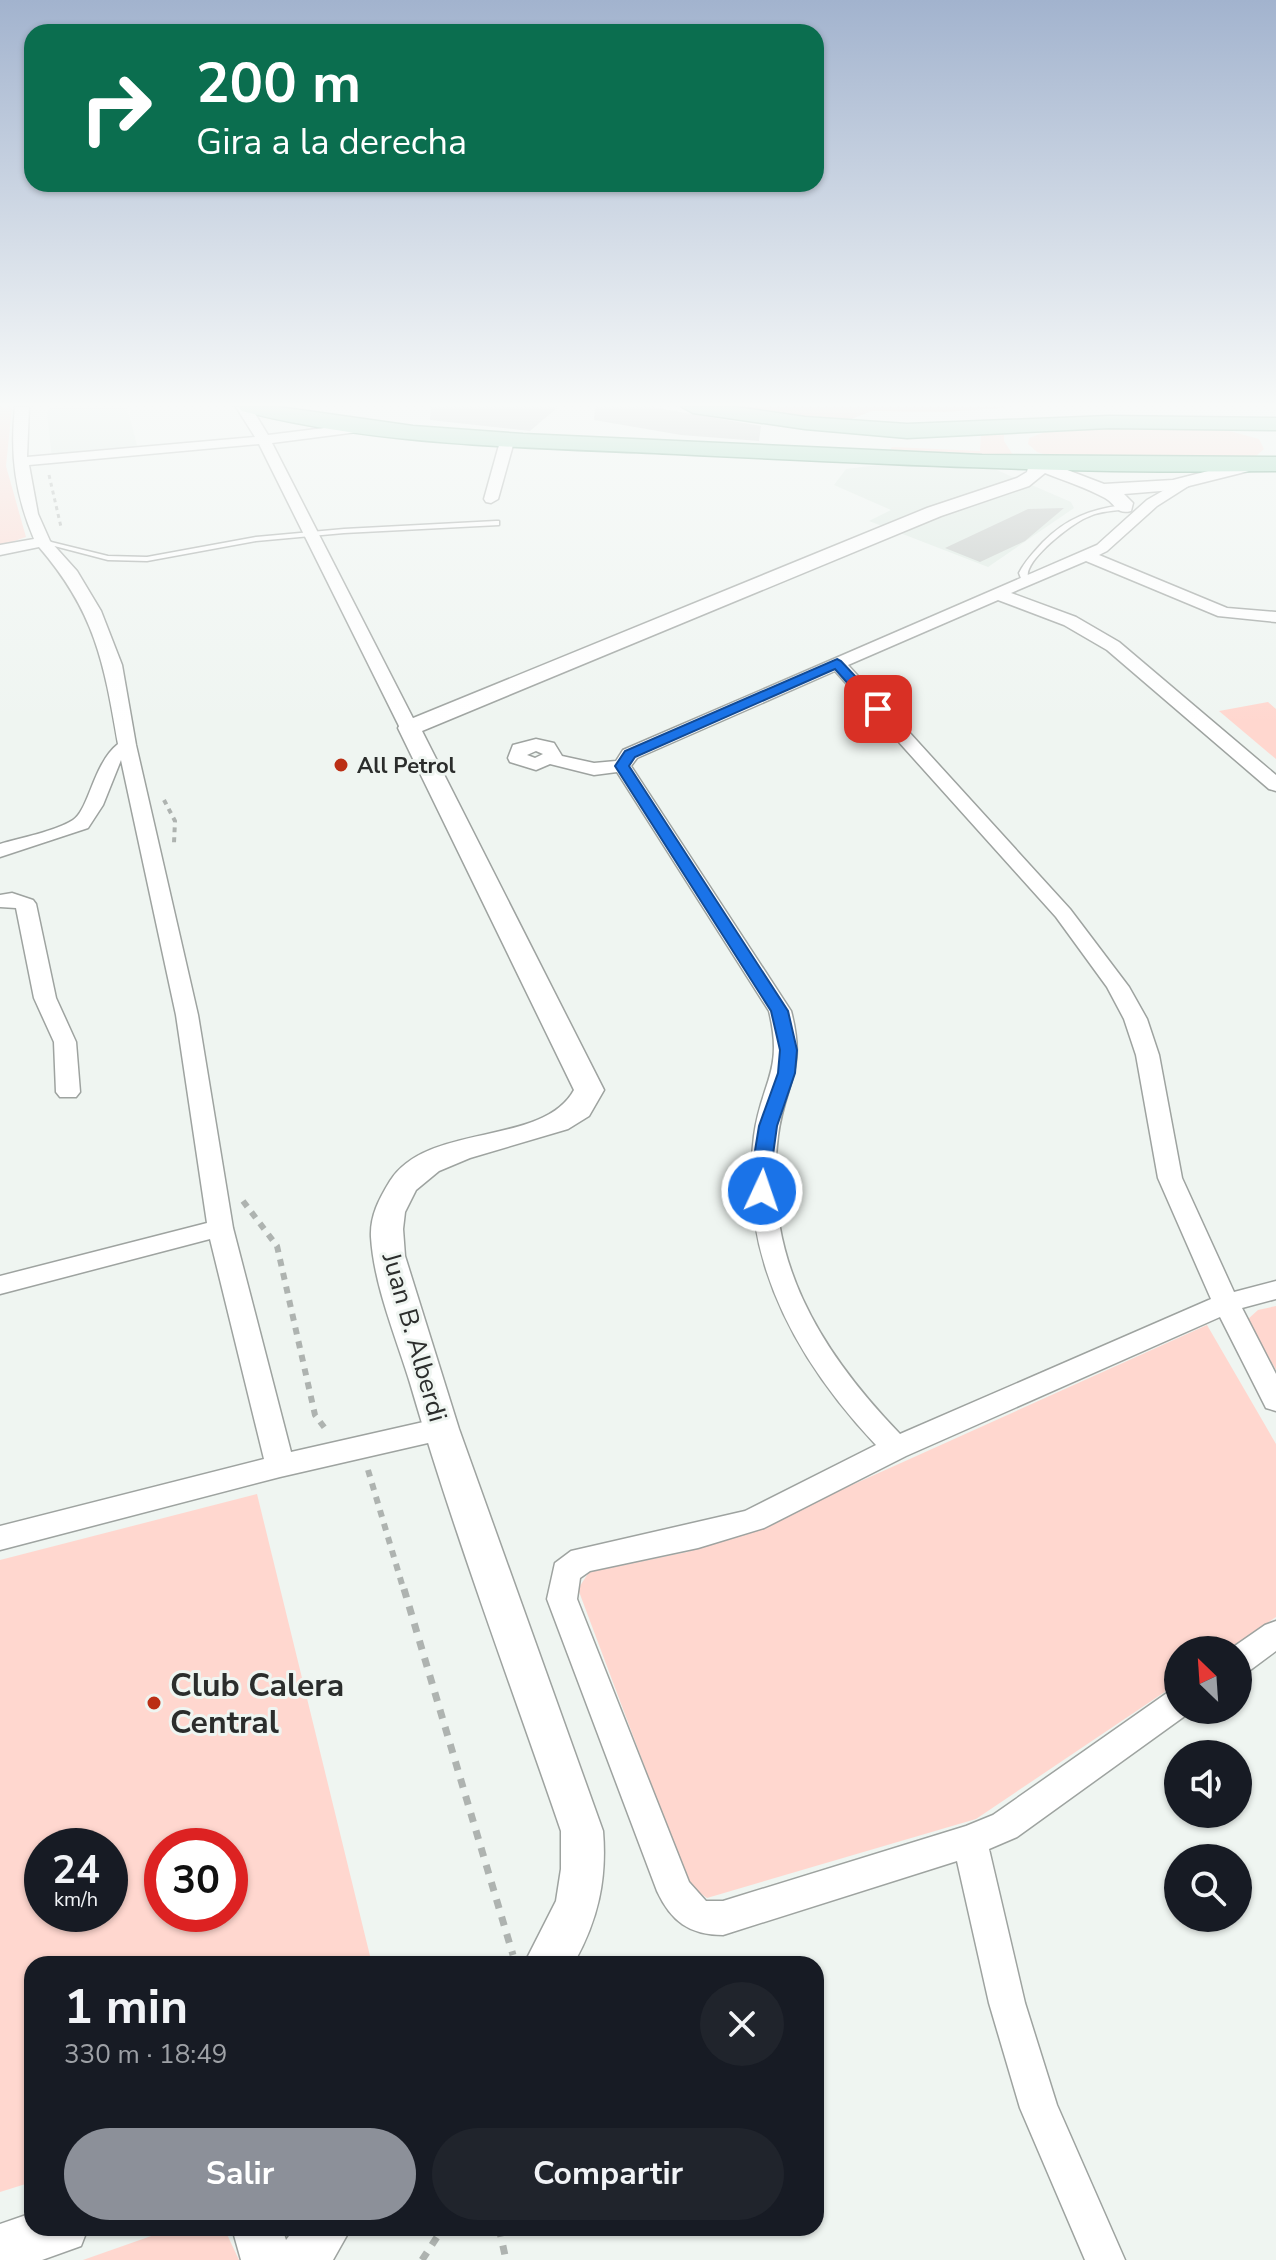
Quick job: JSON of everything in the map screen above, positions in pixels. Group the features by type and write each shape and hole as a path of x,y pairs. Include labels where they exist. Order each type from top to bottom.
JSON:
{"street":[{"path":"31,512 43,542 71,574 105,641 187,1015 220,1228 280,1466"},
{"name":"Juan B. Alberdi","path":"302,512 589,1090 588,1100 581,1110 566,1119 450,1153 410,1178 396,1194 389,1213 389,1256 441,1429 582,1831 585,1864 575,1917 552,1956"},
{"path":"409,728 935,512"},
{"path":"1063,563 1118,512"},
{"path":"622,766 630,754 1102,548 1142,512"},
{"path":"0,550 43,542"},
{"path":"1086,555 1224,613 1276,617"},
{"path":"995,593 1070,621 1113,646 1276,785"},
{"path":"837,663 1063,913 1110,977 1143,1037 1160,1139 1177,1198 1276,1401"},
{"path":"0,851 81,824 90,815 109,760 127,745"},
{"path":"551,759 594,769 622,766"},
{"path":"622,766 780,1011 789,1050 787,1073 768,1126 761,1169 762,1213 771,1257 811,1343 868,1420 896,1448"},
{"path":"0,901 12,899 26,904 45,998 65,1042 68,1092"},
{"path":"0,1285 220,1228"},
{"path":"1164,1713 1005,1826 970,1841 723,1918 702,1919 686,1910 675,1891 562,1599 566,1572 582,1560 698,1536 753,1520 896,1448 1227,1303 1276,1290"},
{"path":"0,1538 280,1466 441,1429"},
{"path":"1252,1651 1276,1634"},
{"path":"970,1841 1007,2003 1039,2108 1105,2260"},
{"path":"0,2249 39,2236"},
{"path":"259,2236 266,2260"},
{"path":"302,2260 320,2236"}],"lane":[{"path":"1025,579 1024,569 1068,522 1089,512"},
{"path":"43,542 117,559 147,559 235,542 311,534 496,523"}],"path":[{"path":"58,512 62,529 76,552"},
{"path":"161,796 175,821 173,853"},
{"path":"237,1193 277,1246 315,1415 325,1429 366,1464 513,1956"},
{"path":"422,2260 438,2236"},
{"path":"501,2236 506,2260"}],"shaded area":[{"path":"0,512 19,512 26,537 0,546"},
{"path":"886,512 1067,512 988,567 869,521"},
{"path":"1268,702 1276,709 1276,759 1219,711"},
{"path":"1276,1306 1276,1370 1247,1320 1258,1310"},
{"path":"1207,1325 1276,1444 1276,1617 1248,1636 1164,1636 1164,1692 976,1819 707,1898 689,1885 578,1589 589,1572 687,1552 743,1534"},
{"name":"Club Calera Central","path":"257,1494 370,1956 24,1956 24,2184 0,2192 0,1560"},
{"path":"151,2236 228,2236 239,2260 83,2260"}],"building":[{"path":"1021,512 1059,512 1025,541 980,562 945,548"}],"place":[{"name":"All Petrol","path":"341,765"},
{"name":"Club Calera Central","path":"154,1703"}],"route":[{"path":"762,1191 761,1169 768,1126 787,1073 789,1050 780,1011 622,771 622,766 630,754 837,663 878,709"}]}
